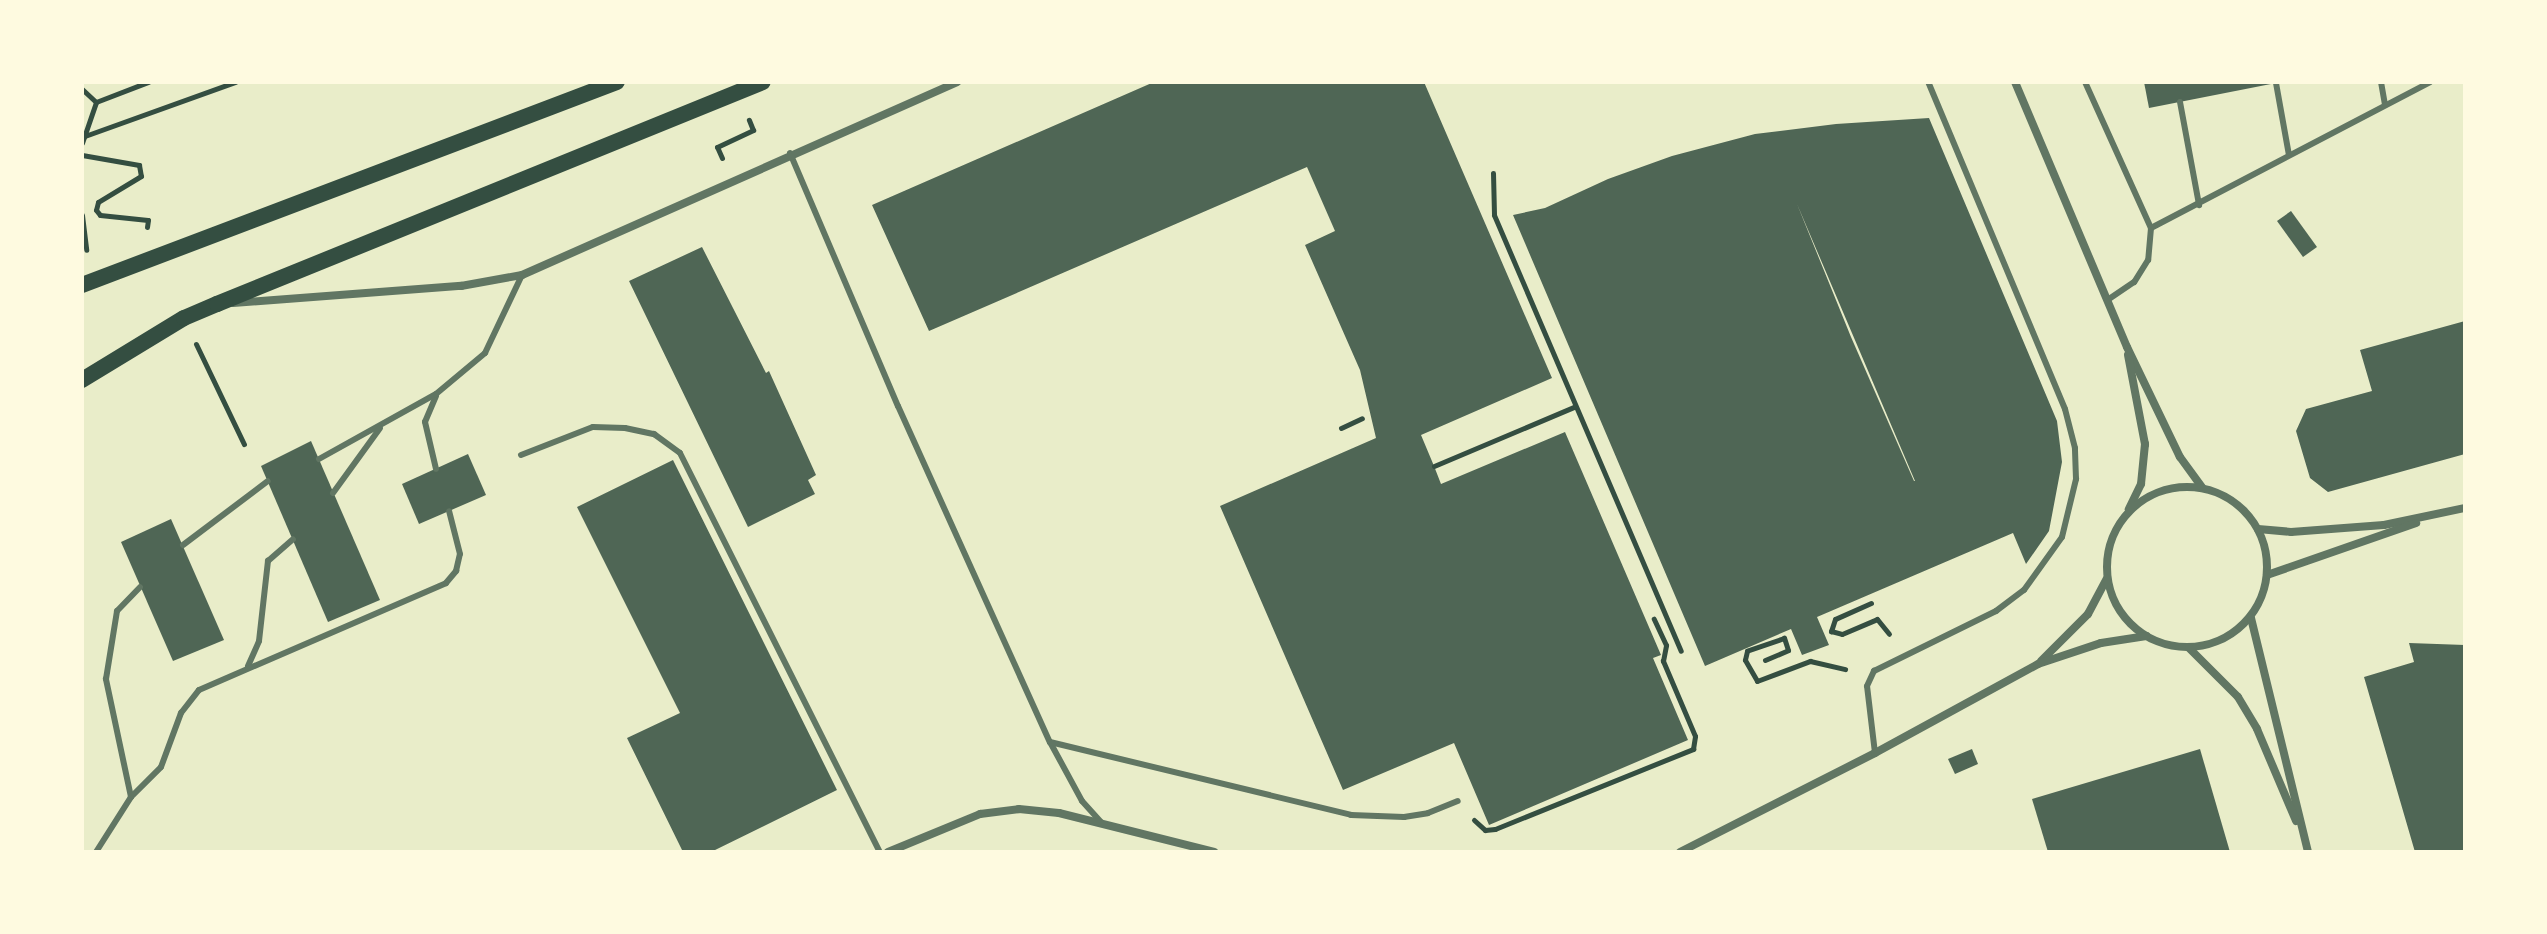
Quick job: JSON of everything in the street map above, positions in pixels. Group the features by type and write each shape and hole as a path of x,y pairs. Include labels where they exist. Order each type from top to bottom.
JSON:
{"main road":[{"path":"82,285 617,82"},
{"path":"82,380 184,318 763,82"}],"street":[{"path":"217,304 461,286 522,275 790,153 957,82"},
{"path":"2015,82 2127,347 2171,440 2202,487"},
{"path":"2126,513 2144,498 2163,490 2202,487 2225,496 2244,510 2258,529 2267,551 2267,575 2251,618 2230,635 2189,648 2166,645 2146,636 2127,622 2114,602 2107,579 2107,556 2114,533 2141,484 2145,444 2127,347"},
{"path":"2258,529 2291,532 2358,527 2465,508"},
{"path":"2267,575 2443,513"},
{"path":"2038,664 2088,614 2107,579"},
{"path":"2251,618 2308,852"},
{"path":"1680,852 1875,753 2038,664 2101,643 2146,636"},
{"path":"2189,648 2217,672 2238,697 2257,729 2305,841"},
{"path":"888,852 980,814 1019,809 1105,825 1214,852"}],"lane":[{"path":"1875,753 1869,677 1889,662 1996,611 2024,590 2062,537 2076,479 2075,448 2065,409 1928,82"},
{"path":"2085,82 2151,228 2148,260 2134,282 2107,300"},
{"path":"2381,82 2385,105"},
{"path":"2151,228 2430,82"},
{"path":"2276,83 2289,155"},
{"path":"2180,102 2199,205"},
{"path":"790,153 898,406 1050,742 1082,801 1105,825"},
{"path":"319,459 436,394 485,353 522,275"},
{"path":"436,394 425,422 436,469"},
{"path":"333,493 382,424"},
{"path":"521,455 593,427 625,428 654,434 680,453 880,852"},
{"path":"183,545 268,481"},
{"path":"96,852 131,797 161,767 181,713 199,690 446,583 456,571 460,554 449,511"},
{"path":"246,669 259,641 268,561 293,539"},
{"path":"131,797 106,679 117,611 140,587"},
{"path":"1050,742 1351,815 1404,817 1428,813 1458,801"}],"path":[{"path":"83,139 96,102 148,82"},
{"path":"83,139 235,82"},
{"path":"82,89 96,102"},
{"path":"732,180 717,147 753,130 737,92"},
{"path":"82,155 139,165 141,176 98,202 96,210 100,215 148,220 146,228"},
{"path":"1493,173 1494,215 1681,651"},
{"path":"85,247 100,243"},
{"path":"1434,466 1574,407"},
{"path":"1341,428 1362,418"},
{"path":"1871,603 1835,619 1831,631 1842,634 1871,622"},
{"path":"1458,801 1480,827 1495,829 1693,749 1695,736 1663,661 1666,645 1654,619"},
{"path":"1765,660 1788,650 1788,641 1784,638 1747,651 1745,660 1757,681 1817,660 1869,677"}],"building":[{"path":"1154,82 1424,82 1552,378 1421,435 1441,484 1565,432 1661,655 1653,658 1688,740 1489,825 1454,743 1343,790 1220,506 1376,438 1360,370 1305,245 1335,231 1307,167 929,331 872,205"},
{"path":"2144,82 2275,82 2276,83 2149,108"},
{"path":"1929,118 2057,421 2062,462 2049,531 2026,564 2013,533 1817,617 1829,645 1802,655 1791,629 1705,666 1513,215 1545,208 1608,179 1672,156 1755,134 1836,124","holes":["1797,204 1915,481 1851,337"]},
{"path":"2291,211 2317,247 2303,257 2277,221"},
{"path":"702,247 766,373 769,371 816,475 808,480 815,494 748,527 629,281"},
{"path":"2465,321 2465,454 2328,492 2310,478 2296,431 2306,409 2372,391 2360,350"},
{"path":"311,441 380,600 328,622 261,466"},
{"path":"468,454 486,495 419,524 402,484"},
{"path":"673,460 837,790 711,852 683,852 627,738 680,713 577,507"},
{"path":"171,519 224,640 173,661 121,542"},
{"path":"2409,643 2465,645 2465,852 2415,852 2364,677 2414,662"},
{"path":"1972,749 1978,764 1955,774 1948,759"},
{"path":"2200,749 2230,852 2048,852 2032,799"}]}
